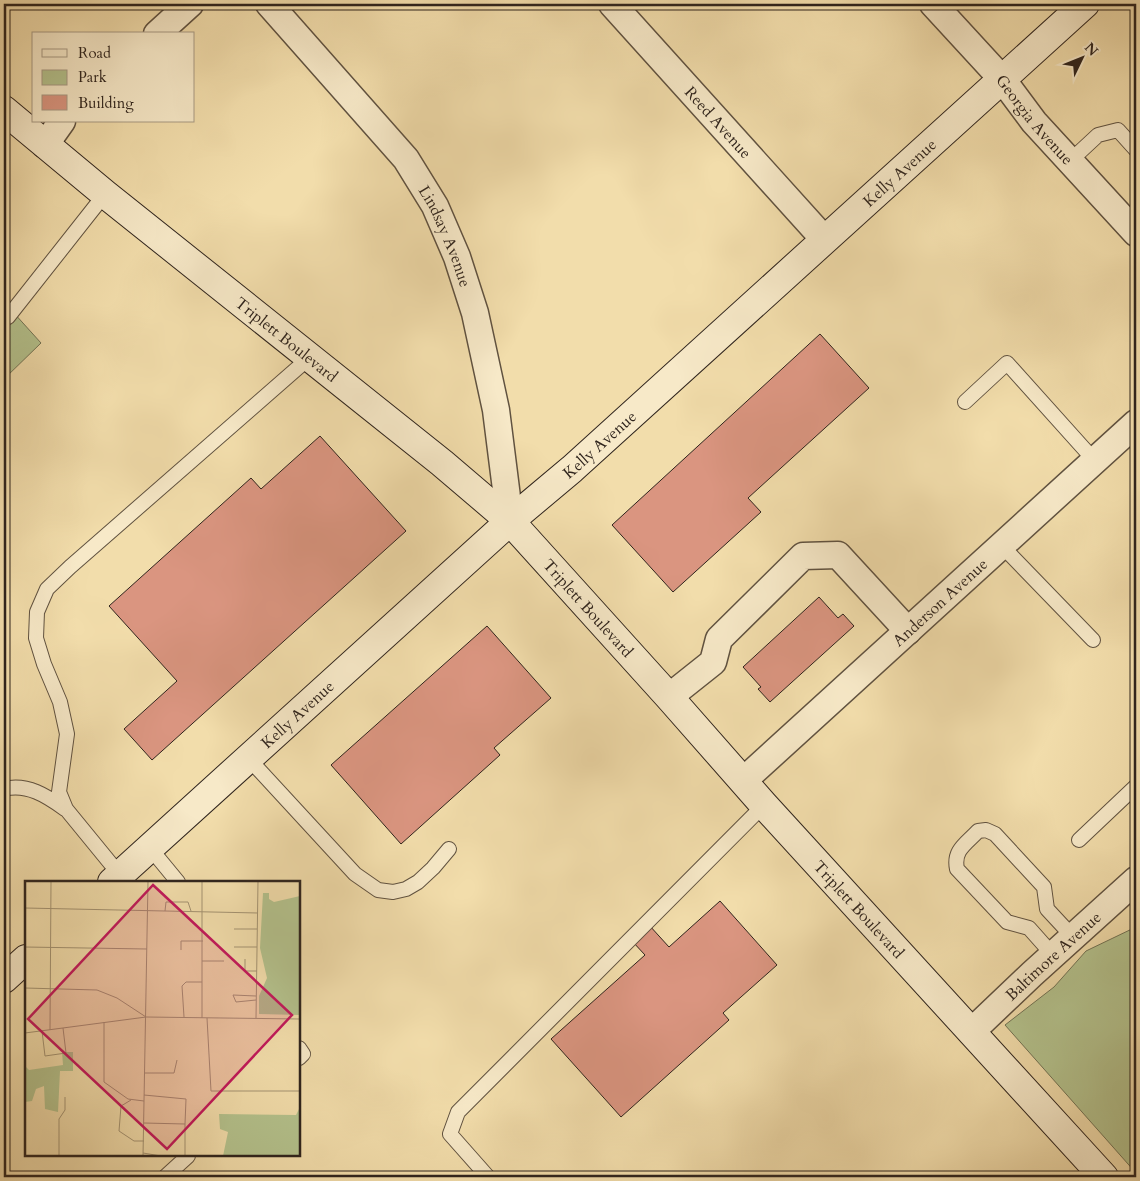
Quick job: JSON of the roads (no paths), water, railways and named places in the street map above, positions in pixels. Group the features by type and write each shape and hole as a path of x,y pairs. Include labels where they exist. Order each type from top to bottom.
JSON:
{"main road":[{"name":"Kelly Avenue","path":"116,879 510,521 602,442 770,291 824,239 1085,4"},
{"name":"Triplett Boulevard","path":"4,112 442,463 510,521 670,697 764,805 1104,1177"}],"street":[{"path":"159,32 190,4"},
{"name":"Lindsay Avenue","path":"269,4 406,160 435,206 457,257 475,313 496,410 510,521"},
{"name":"Reed Avenue","path":"612,4 824,239"},
{"name":"Georgia Avenue","path":"933,4 1002,79 1034,122 1136,233"},
{"path":"45,145 61,122"},
{"name":"Anderson Avenue","path":"743,781 1136,423"},
{"path":"670,697 713,662 719,639 803,556 838,555 908,631"},
{"name":"Baltimore Avenue","path":"971,1032 1136,880"}],"lane":[{"path":"1070,161 1098,135 1118,130 1136,150"},
{"path":"4,313 8,317 105,194"},
{"path":"116,879 66,810 59,792 67,734 60,702 44,664 36,638 37,612 47,589 70,567 309,358"},
{"path":"965,402 1007,363 1095,461"},
{"path":"1002,546 1093,640"},
{"path":"249,759 355,874 378,890 393,892 406,889 418,882 433,868 449,848"},
{"path":"1080,840 1136,786"},
{"path":"4,789 10,787 35,791 48,796 66,810"},
{"path":"488,1177 450,1134 458,1112 764,805"},
{"path":"1053,955 1029,928 1007,922 957,869 955,859 958,852 978,831 986,830 995,834 1044,887 1047,909 1073,937"},
{"path":"150,848 177,881"},
{"path":"166,1177 187,1156"}]}
